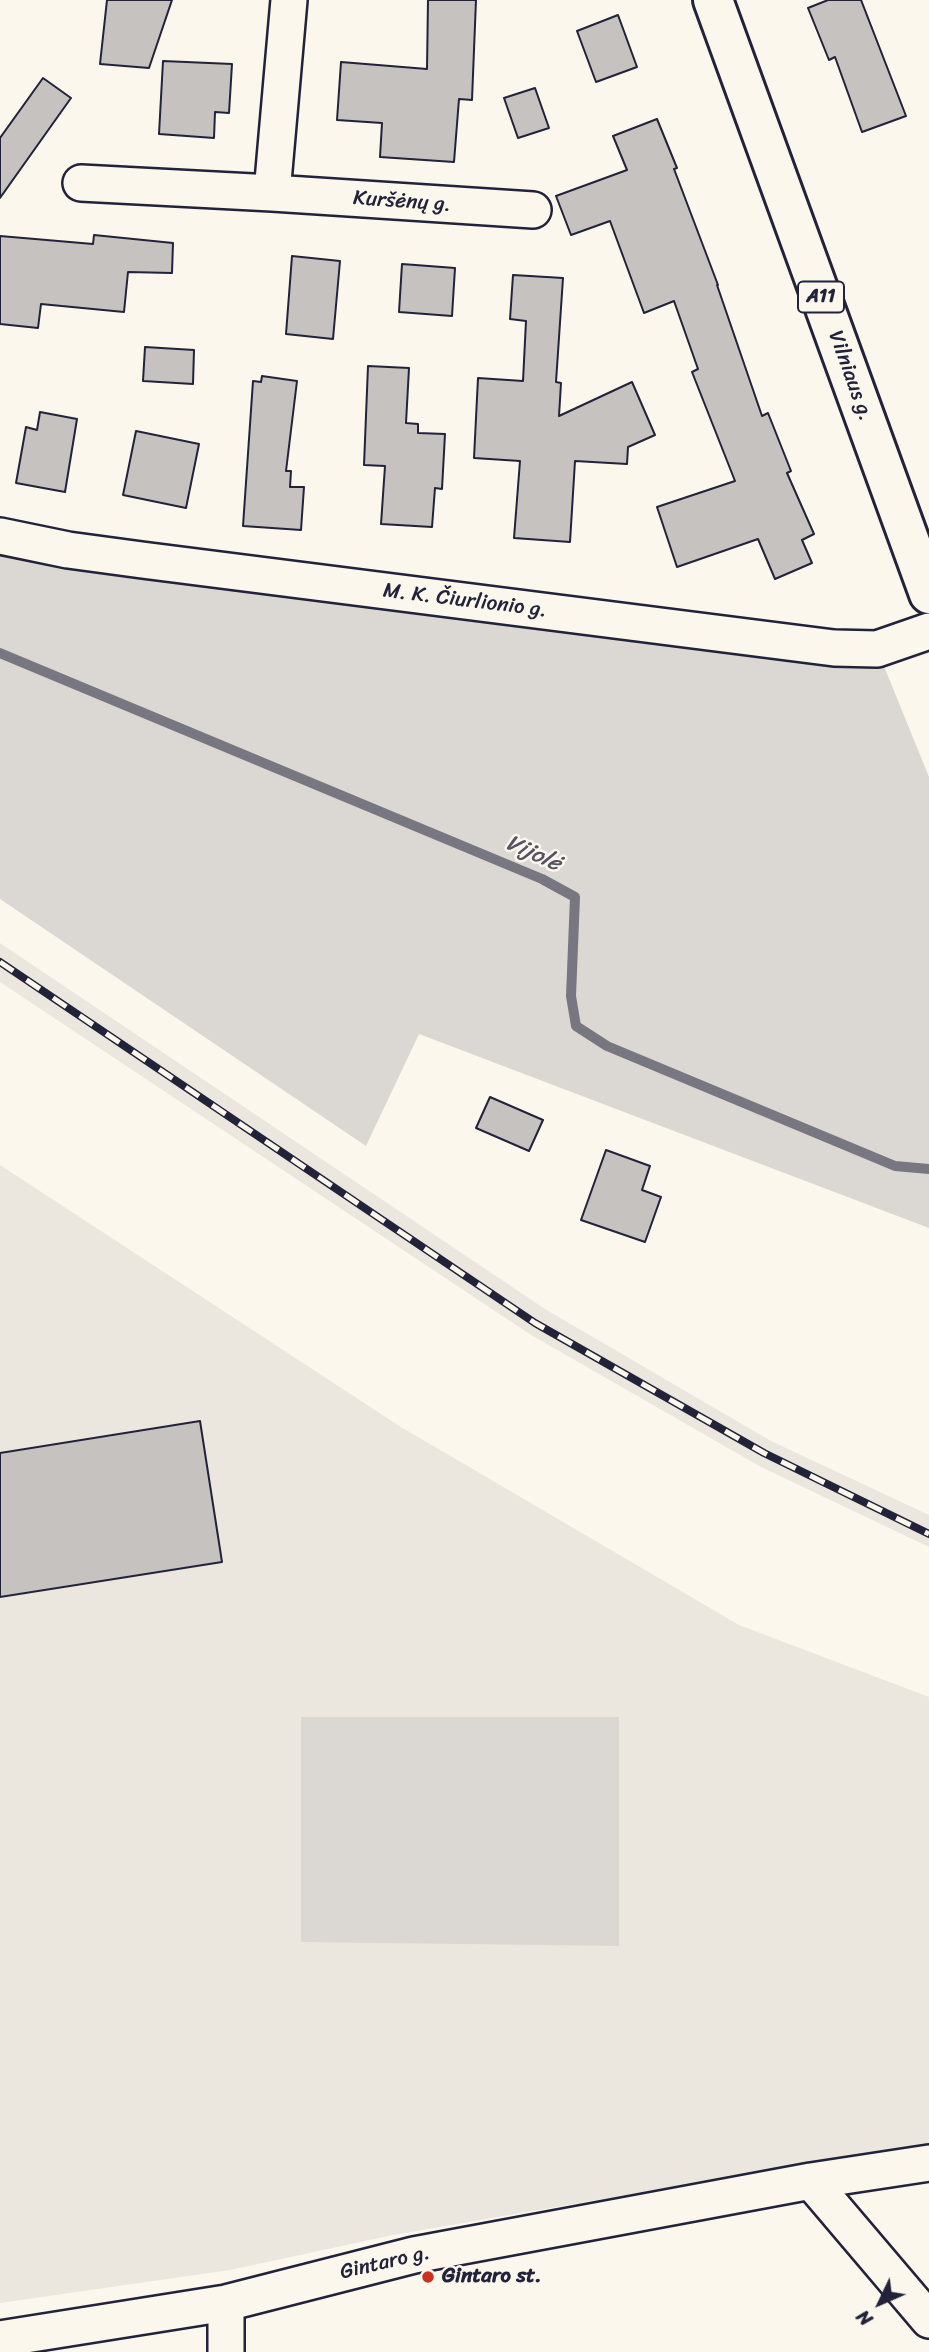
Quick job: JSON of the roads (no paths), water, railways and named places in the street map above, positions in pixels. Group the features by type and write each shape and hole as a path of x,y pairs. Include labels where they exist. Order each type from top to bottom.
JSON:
{"highway":[{"name":"Vilniaus g.","path":"713,0 929,594"}],"street":[{"path":"272,193 289,0"},
{"name":"Kuršėnų g.","path":"81,183 533,210"},
{"name":"M. K. Čiurlionio g.","path":"0,536 68,550 834,648 877,649 929,631"},
{"name":"Gintaro g.","path":"0,2339 226,2303 414,2255 929,2163"},
{"path":"811,2182 929,2320"},
{"path":"226,2303 226,2352"}],"waterway":[{"name":"Vijolė","path":"0,653 542,879 575,897 571,996 576,1026 607,1046 895,1166 929,1169"}],"railway":[{"path":"0,962 535,1323 764,1453 929,1534"}],"place":[{"name":"Gintaro st.","path":"428,2277"}]}
